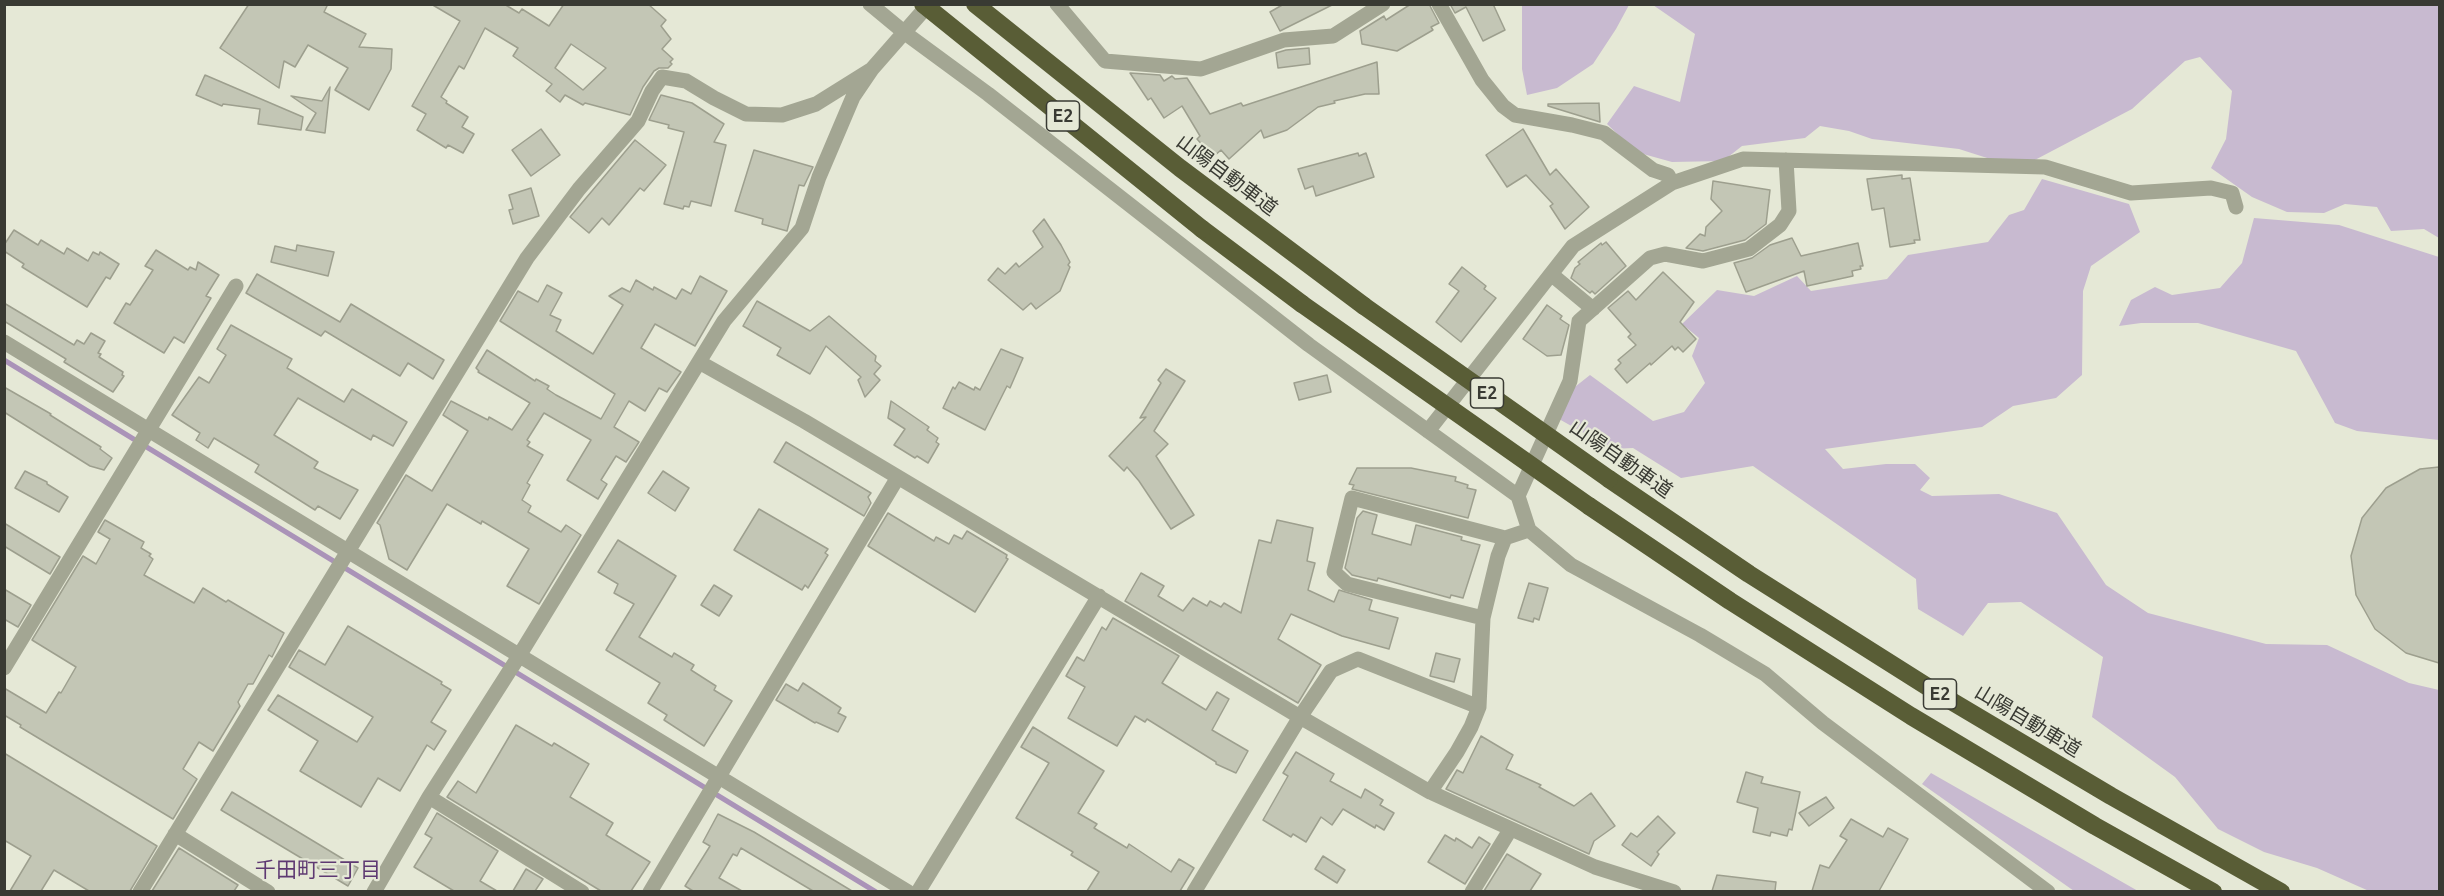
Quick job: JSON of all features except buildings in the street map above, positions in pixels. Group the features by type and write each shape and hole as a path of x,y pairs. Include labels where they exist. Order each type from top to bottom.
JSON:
{"highway":[{"name":"E2","path":"923,4 1202,229 1302,304 1590,506 1730,601 1911,716 2095,826 2212,891"},
{"name":"山陽自動車道","path":"975,4 1226,203 1364,306 1609,479 1749,574 1931,689 2111,796 2281,891"}],"street":[{"path":"870,4 1309,345 1518,496 1529,530 1571,565 1700,634 1765,674 1823,723 2048,891"},
{"path":"374,891 429,797 514,664 724,321 802,228 819,177 849,107 872,69 929,4"},
{"path":"1058,4 1105,61 1201,69 1284,40 1333,36 1383,4"},
{"path":"1439,4 1482,80 1503,106 1515,115 1604,133 1653,170 1668,175 1672,183"},
{"path":"140,891 527,258 579,189 638,121 652,91 662,77 686,81 746,114 782,115 816,104 872,69"},
{"path":"1428,431 1573,246 1672,183 1743,159 2045,167 2131,193 2211,188 2232,193 2236,207"},
{"path":"1518,496 1570,381 1580,321 1650,258 1665,254 1703,261 1749,249 1757,243 1780,225 1789,211 1786,160"},
{"path":"1551,273 1593,309"},
{"path":"4,668 236,286"},
{"path":"4,342 142,439 713,786 908,891"},
{"path":"699,362 1430,792 1595,867 1674,891"},
{"path":"650,891 898,477"},
{"path":"1483,618 1347,584 1334,572 1352,498 1505,538 1529,530"},
{"path":"1430,792 1457,752 1479,707 1483,618 1498,556 1505,538"},
{"path":"918,891 1099,596"},
{"path":"1194,891 1300,717 1331,671 1358,659 1479,707"},
{"path":"429,797 582,891"},
{"path":"1472,891 1510,830"},
{"path":"175,834 268,891"}],"shaded area":[{"path":"1522,4 1629,5 1593,64 1557,88 1527,95 1522,69"},
{"path":"1653,5 2439,5 2439,238 2424,229 2391,231 2377,207 2345,204 2324,213 2287,212 2252,197 2211,168 2226,139 2232,91 2200,57 2185,61 2132,109 2031,162 2009,165 1959,149 1872,139 1849,131 1820,126 1805,138 1742,146 1723,161 1672,162 1636,152 1607,124 1634,86 1680,102 1695,34"},
{"path":"2042,179 2129,204 2140,232 2091,266 2083,291 2082,375 2056,398 2013,406 1982,427 1825,449 1843,469 1886,464 1915,464 1930,478 1920,490 1932,496 1999,494 2057,513 2106,585 2148,613 2266,644 2327,645 2409,683 2439,690 2439,891 2369,891 2317,868 2264,852 2218,829 2175,777 2092,717 2103,657 2021,602 1988,603 1963,636 1918,609 1916,579 1753,466 1681,478 1633,448 1612,449 1559,419 1566,394 1590,375 1653,421 1684,412 1705,383 1692,356 1699,338 1682,324 1717,290 1754,296 1797,276 1811,291 1887,279 1908,255 1988,242 2009,215 2024,210"},
{"path":"2254,218 2339,225 2439,257 2439,440 2357,431 2335,423 2296,351 2198,323 2141,323 2119,326 2131,300 2155,287 2172,295 2220,288 2242,263"},
{"path":"1931,773 2138,891 2074,891 1922,784"}],"waterway":[{"path":"4,360 876,892"}],"district":[{"name":"千田町三丁目","path":"318,870"}]}
